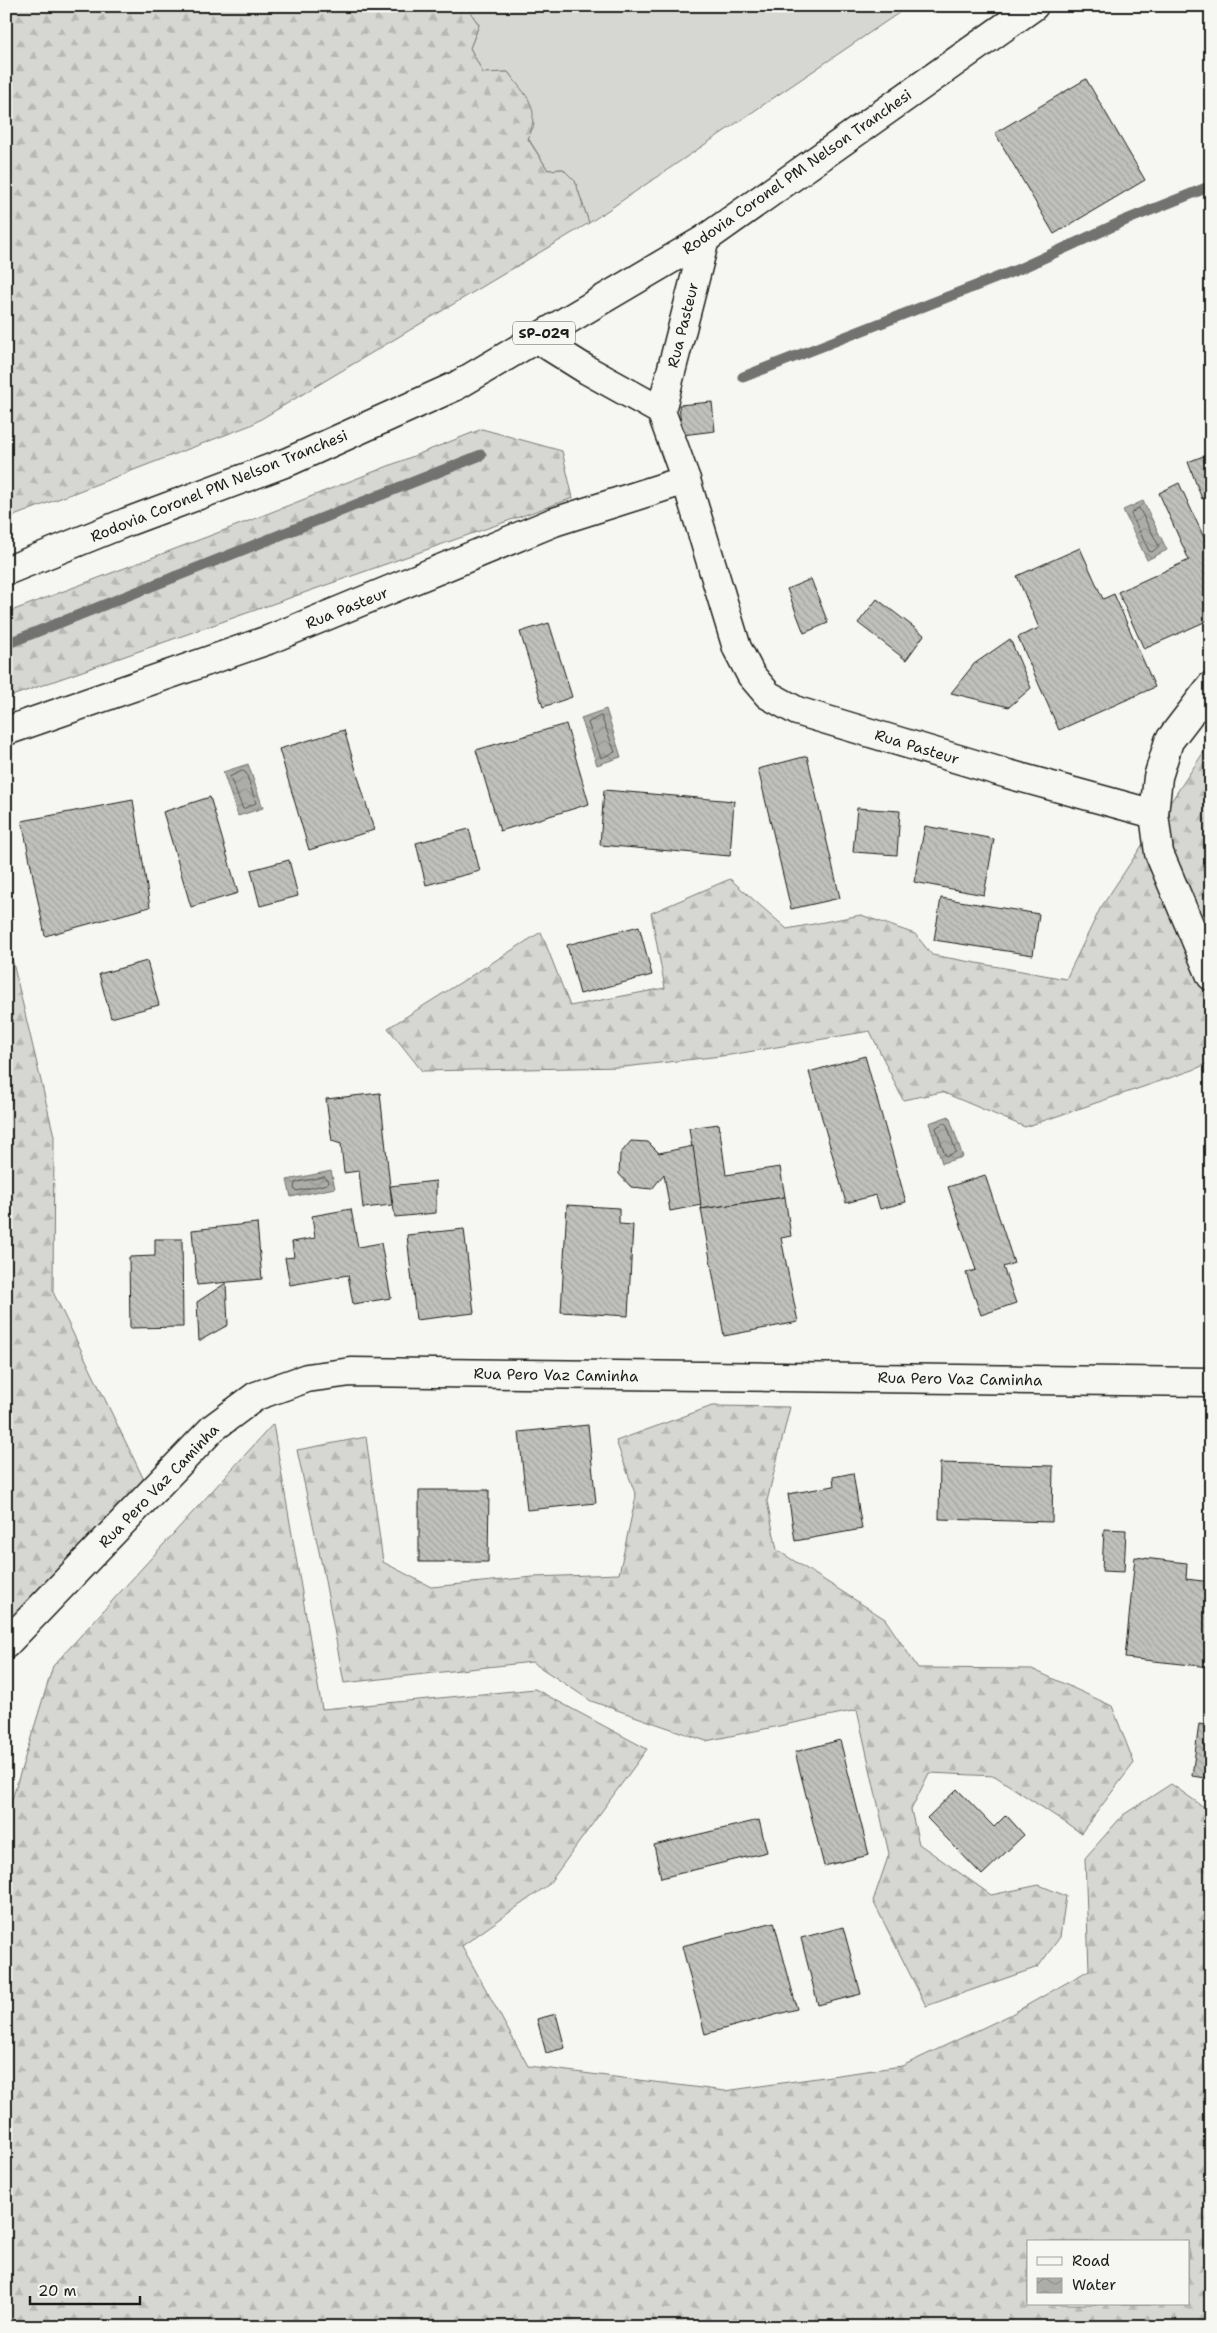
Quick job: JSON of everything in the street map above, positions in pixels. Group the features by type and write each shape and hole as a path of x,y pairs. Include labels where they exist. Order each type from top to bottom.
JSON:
{"main road":[{"name":"Rodovia Coronel PM Nelson Tranchesi","path":"6,571 126,522 290,461 456,386 705,239 1034,6"},
{"name":"Rua Pasteur","path":"705,239 661,410 686,480 737,648 751,675 768,695 797,711 1008,774 1154,814"},
{"path":"536,338 587,370 661,410"},
{"name":"Rua Pasteur","path":"6,731 268,640 448,568 554,522 686,480"},
{"path":"1211,686 1169,741 1158,776 1154,814 1159,853 1211,976"},
{"name":"Rua Pero Vaz Caminha","path":"6,1644 213,1428 256,1396 307,1378 360,1372 1211,1382"}],"green space":[{"path":"6,6 466,6 479,25 470,48 483,73 508,72 526,96 530,102 533,118 528,139 548,170 563,169 575,181 589,223 251,425 6,519"},
{"path":"466,6 909,6 589,223 575,181 563,169 548,170 528,138 534,125 520,88 508,72 483,73 470,48 479,25"},
{"path":"482,429 562,451 573,498 6,698 6,613 254,519"},
{"path":"1211,741 1211,1062 1193,1070 1025,1127 942,1092 903,1100 870,1031 730,1055 624,1067 422,1071 388,1028 541,932 570,1006 665,988 651,913 730,879 787,929 861,915 915,934 932,955 1066,979 1100,909"},
{"path":"6,933 54,1136 53,1292 145,1482 6,1625"},
{"path":"712,1406 790,1407 767,1501 777,1550 885,1619 918,1668 1032,1669 1112,1706 1134,1763 1081,1833 995,1776 929,1773 911,1810 919,1844 991,1895 1039,1885 1066,1896 1060,1937 1038,1967 926,2006 873,1901 889,1854 857,1710 706,1741 591,1701 532,1662 344,1683 323,1570 297,1450 366,1437 383,1562 431,1587 533,1577 619,1574 636,1496 616,1441"},
{"path":"273,1424 322,1709 535,1689 647,1749 548,1885 462,1946 528,2066 725,2091 902,2066 1010,2015 1089,1970 1085,1858 1123,1815 1171,1784 1211,1812 1211,2327 6,2327 6,1819 53,1666"}],"water":[{"path":"1143,501 1167,550 1147,560 1123,510"},
{"path":"606,709 621,757 597,765 581,718"},
{"path":"248,764 263,808 238,816 223,772"},
{"path":"949,1116 963,1157 942,1163 929,1123"},
{"path":"331,1171 335,1188 291,1197 287,1180"}],"building":[{"path":"1086,79 1145,180 1054,234 995,133"},
{"path":"712,402 715,431 682,435 679,405"},
{"path":"1211,453 1211,496 1202,499 1188,462"},
{"path":"1179,483 1211,553 1211,619 1144,649 1118,592 1189,560 1159,493"},
{"path":"1080,548 1103,599 1114,594 1155,687 1059,730 1018,637 1039,628 1017,576"},
{"path":"811,579 828,623 804,633 787,589"},
{"path":"877,599 924,635 906,660 858,623"},
{"path":"549,623 572,697 543,707 520,632"},
{"path":"1010,639 1031,688 1009,707 951,693 974,664"},
{"path":"566,724 589,804 500,831 476,750"},
{"path":"344,730 374,830 309,850 279,749"},
{"path":"807,756 840,898 791,909 758,769"},
{"path":"604,790 734,801 730,856 600,845"},
{"path":"210,797 238,893 191,907 163,812"},
{"path":"133,800 150,907 45,936 22,821"},
{"path":"857,808 900,811 897,855 853,852"},
{"path":"925,826 994,839 984,895 914,882"},
{"path":"469,829 480,871 426,885 416,843"},
{"path":"289,860 298,896 260,906 251,870"},
{"path":"941,898 1039,914 1033,955 934,940"},
{"path":"639,926 652,975 580,994 567,945"},
{"path":"147,961 159,1005 111,1018 99,974"},
{"path":"865,1056 906,1202 880,1209 876,1195 846,1203 809,1072"},
{"path":"380,1093 392,1205 363,1208 359,1171 344,1173 341,1144 332,1141 326,1099"},
{"path":"719,1124 726,1175 780,1167 785,1197 701,1209 689,1128"},
{"path":"631,1141 648,1142 659,1153 693,1146 701,1205 670,1211 664,1174 652,1189 631,1187 619,1174 620,1154"},
{"path":"985,1175 1014,1263 1003,1267 1016,1303 981,1315 966,1273 976,1270 948,1187"},
{"path":"436,1181 436,1213 395,1217 390,1186"},
{"path":"785,1197 791,1236 781,1238 798,1322 724,1336 701,1209"},
{"path":"567,1205 619,1208 619,1224 633,1225 628,1316 561,1312"},
{"path":"351,1209 358,1247 381,1243 391,1298 353,1304 348,1275 290,1285 285,1258 294,1257 292,1242 315,1238 312,1216"},
{"path":"257,1223 262,1279 197,1285 192,1230"},
{"path":"464,1229 474,1313 416,1320 407,1235"},
{"path":"155,1239 182,1239 183,1327 130,1328 129,1257 155,1256"},
{"path":"226,1283 228,1325 199,1341 197,1302"},
{"path":"588,1425 596,1503 527,1510 519,1432"},
{"path":"940,1463 1053,1466 1052,1522 939,1519"},
{"path":"853,1473 862,1529 795,1541 788,1494 834,1486 833,1477"},
{"path":"419,1490 489,1490 488,1562 419,1562"},
{"path":"1104,1529 1126,1530 1124,1572 1102,1571"},
{"path":"1135,1557 1187,1563 1186,1579 1211,1582 1211,1667 1125,1658"},
{"path":"1199,1724 1211,1726 1211,1779 1192,1776"},
{"path":"840,1740 869,1855 824,1866 795,1752"},
{"path":"957,1789 994,1827 1006,1815 1024,1835 982,1875 927,1818"},
{"path":"759,1820 767,1852 661,1878 654,1845"},
{"path":"774,1922 797,2009 705,2034 682,1946"},
{"path":"843,1927 861,1994 818,2005 801,1938"},
{"path":"556,2014 565,2048 546,2053 537,2019"}],"waterway":[{"path":"743,377 1019,269 1126,220 1211,186"},
{"path":"6,644 481,455"}]}
